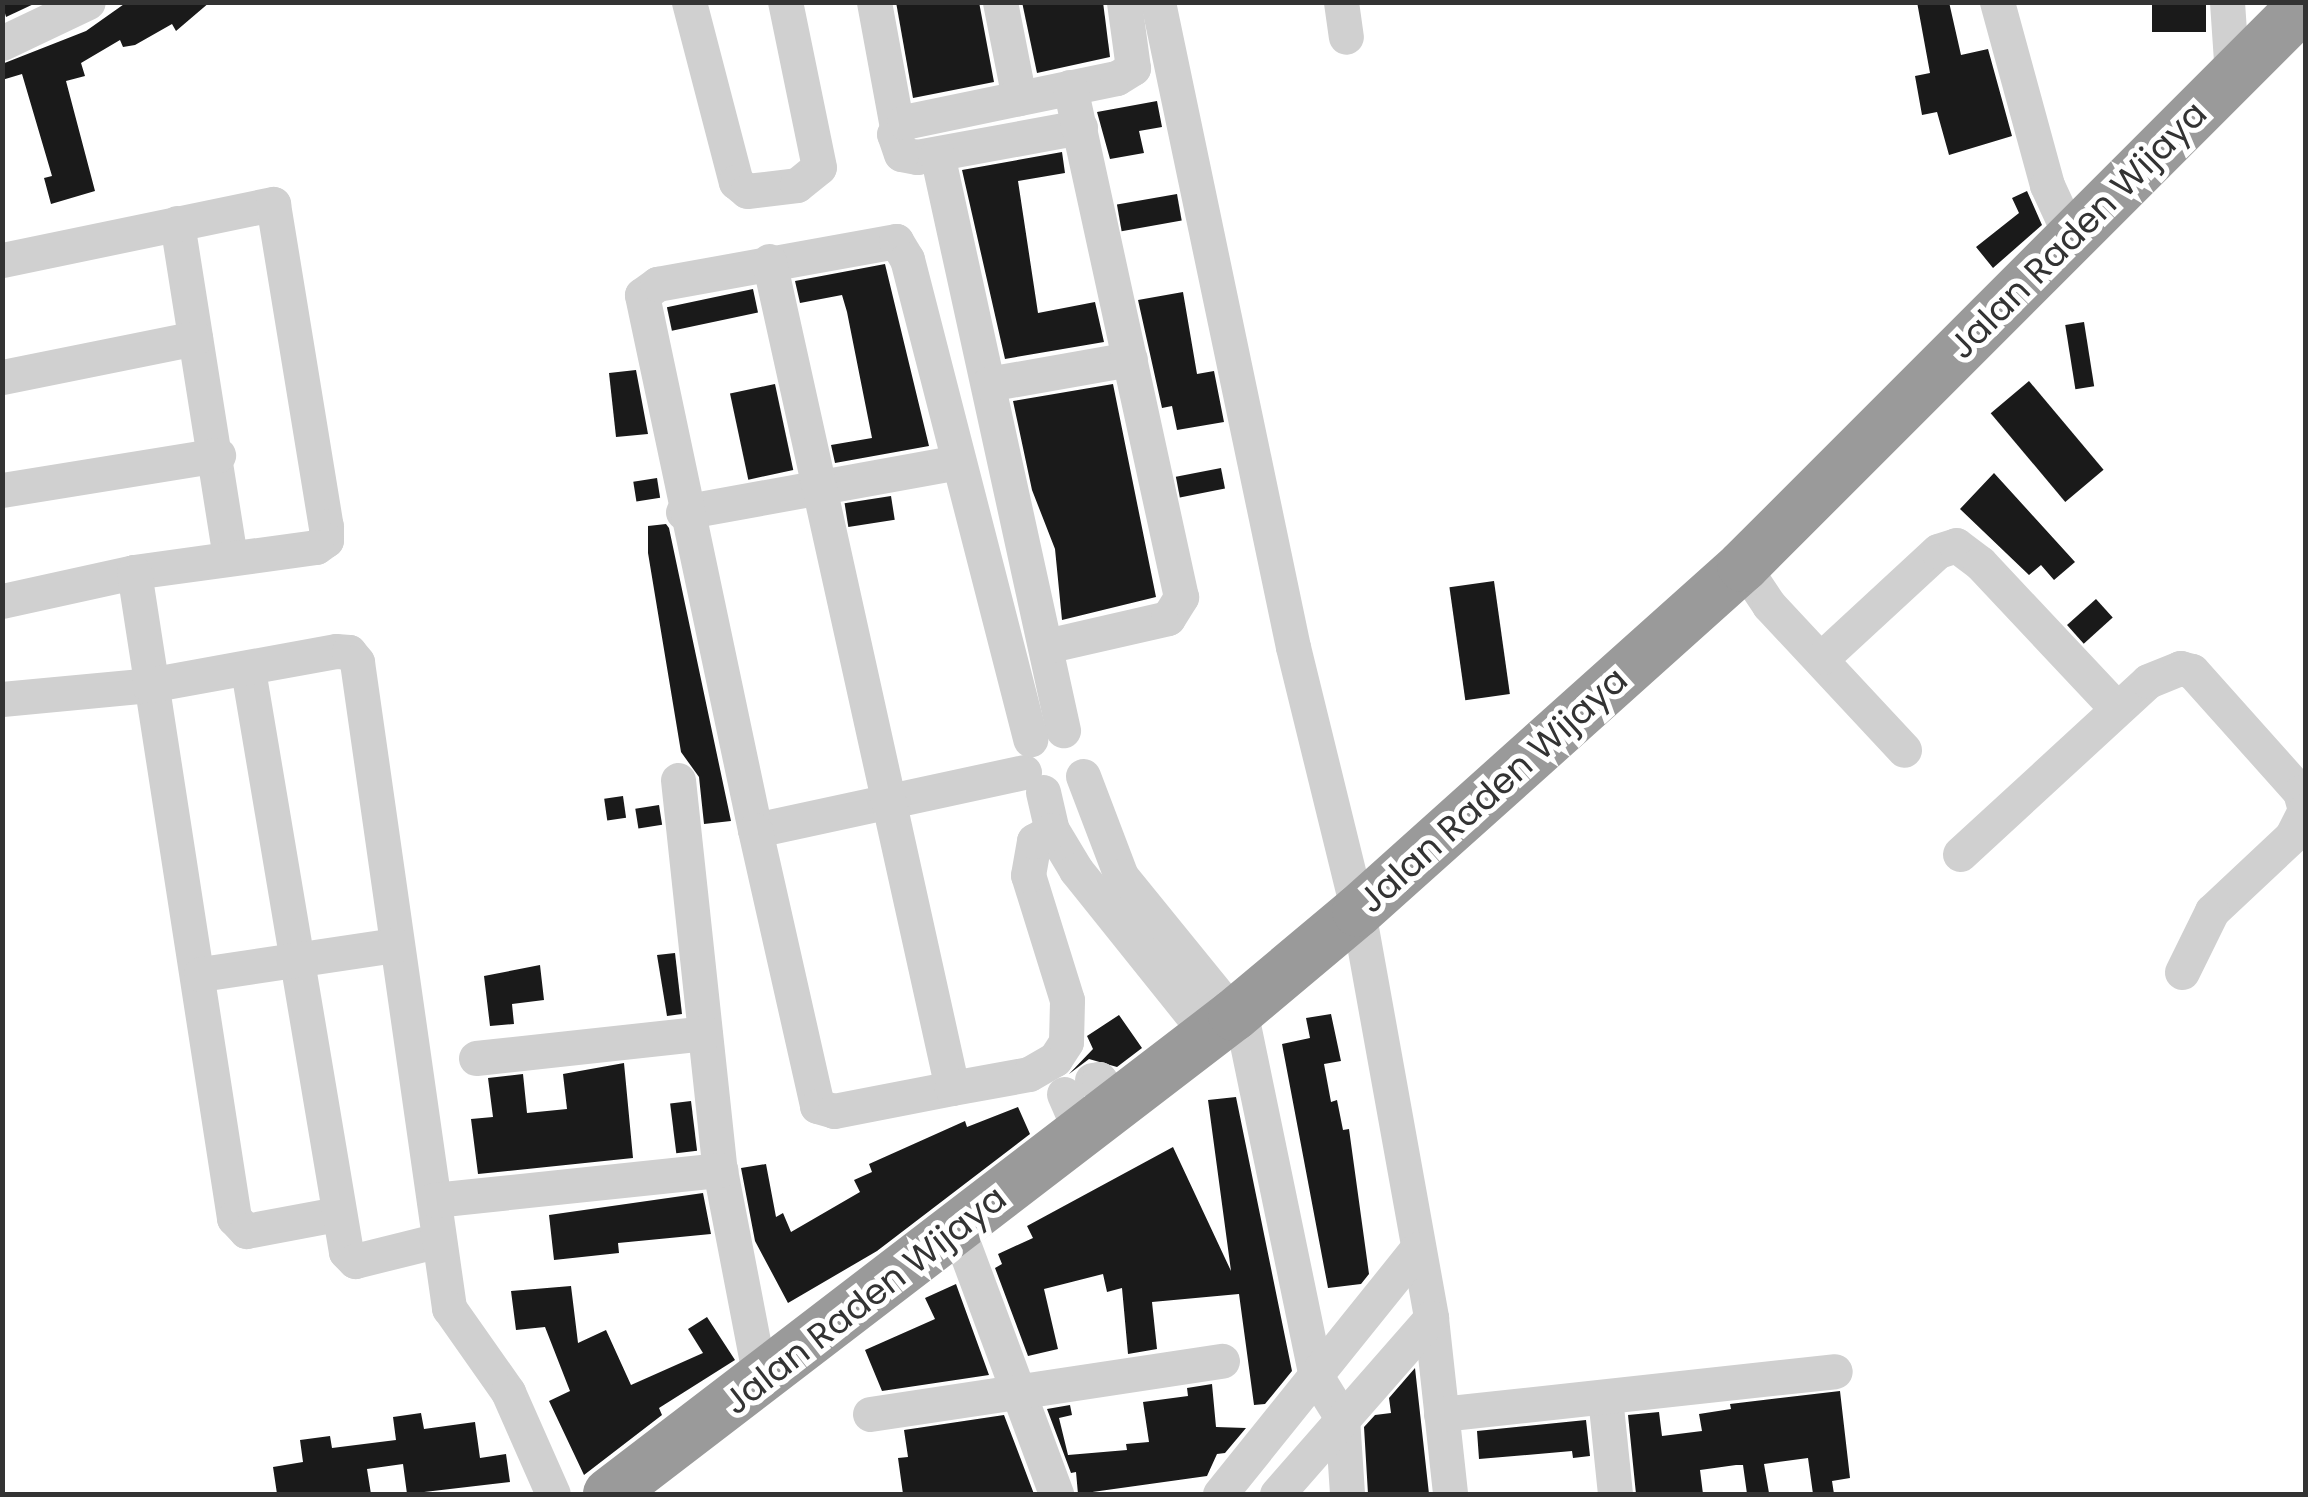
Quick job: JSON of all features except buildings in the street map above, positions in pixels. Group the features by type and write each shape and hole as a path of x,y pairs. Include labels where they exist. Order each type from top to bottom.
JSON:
{"highway":[{"name":"Jalan Raden Wijaya","path":"608,1494 958,1230 1089,1103 1227,1020 1358,911 1744,566 2306,3"}],"street":[{"path":"2,43 88,2"},
{"path":"688,2 736,182 748,192 797,186 819,167 785,2"},
{"path":"874,2 901,154 937,154 1080,126"},
{"path":"1000,2 1018,98"},
{"path":"897,127 1070,88 1133,68 1124,2"},
{"path":"1158,2 1293,647 1358,911 1431,1318 1450,1494"},
{"path":"1997,2 2046,185 2070,236"},
{"path":"2227,2 2232,75"},
{"path":"1046,646 1178,611 1181,597 1070,88"},
{"path":"937,154 1046,646 1040,758 1066,791 1083,776"},
{"path":"2,260 273,204 323,508 322,544 134,572 2,601"},
{"path":"177,223 218,455 230,556"},
{"path":"1052,830 1034,841 1028,875 1067,1000 1066,1042 1055,1059 1030,1074 834,1111 817,1106 683,512 642,294 657,284 896,242 906,260 1040,758 1052,830 1227,1020 1316,1376 1342,1418 1347,1494"},
{"path":"769,262 952,1088"},
{"path":"2,377 195,338"},
{"path":"988,384 1130,359"},
{"path":"2,490 218,455"},
{"path":"683,512 959,462"},
{"path":"1822,657 1938,551 1956,545 1980,562 2117,709"},
{"path":"1744,566 1768,605 1822,657 1904,750"},
{"path":"134,572 201,974 234,1218 246,1231 336,1214"},
{"path":"2,699 150,685 336,651 349,652 357,662 434,1200 435,1240 449,1308 508,1392 553,1494"},
{"path":"248,670 299,957 336,1214 355,1261 435,1240"},
{"path":"1960,854 2117,709 2165,672 2192,671 2300,792 2305,810 2292,836 2212,910 2182,972"},
{"path":"755,830 890,800 1084,748 1083,776 1121,876 1132,917"},
{"path":"678,780 720,1170 761,1382"},
{"path":"201,974 395,945"},
{"path":"476,1058 705,1033"},
{"path":"434,1200 720,1170"},
{"path":"958,1230 1056,1494"},
{"path":"1220,1494 1417,1249"},
{"path":"1277,1494 1431,1318"},
{"path":"870,1414 1222,1361"},
{"path":"1440,1414 1835,1371"},
{"path":"1605,1396 1615,1494"}]}
